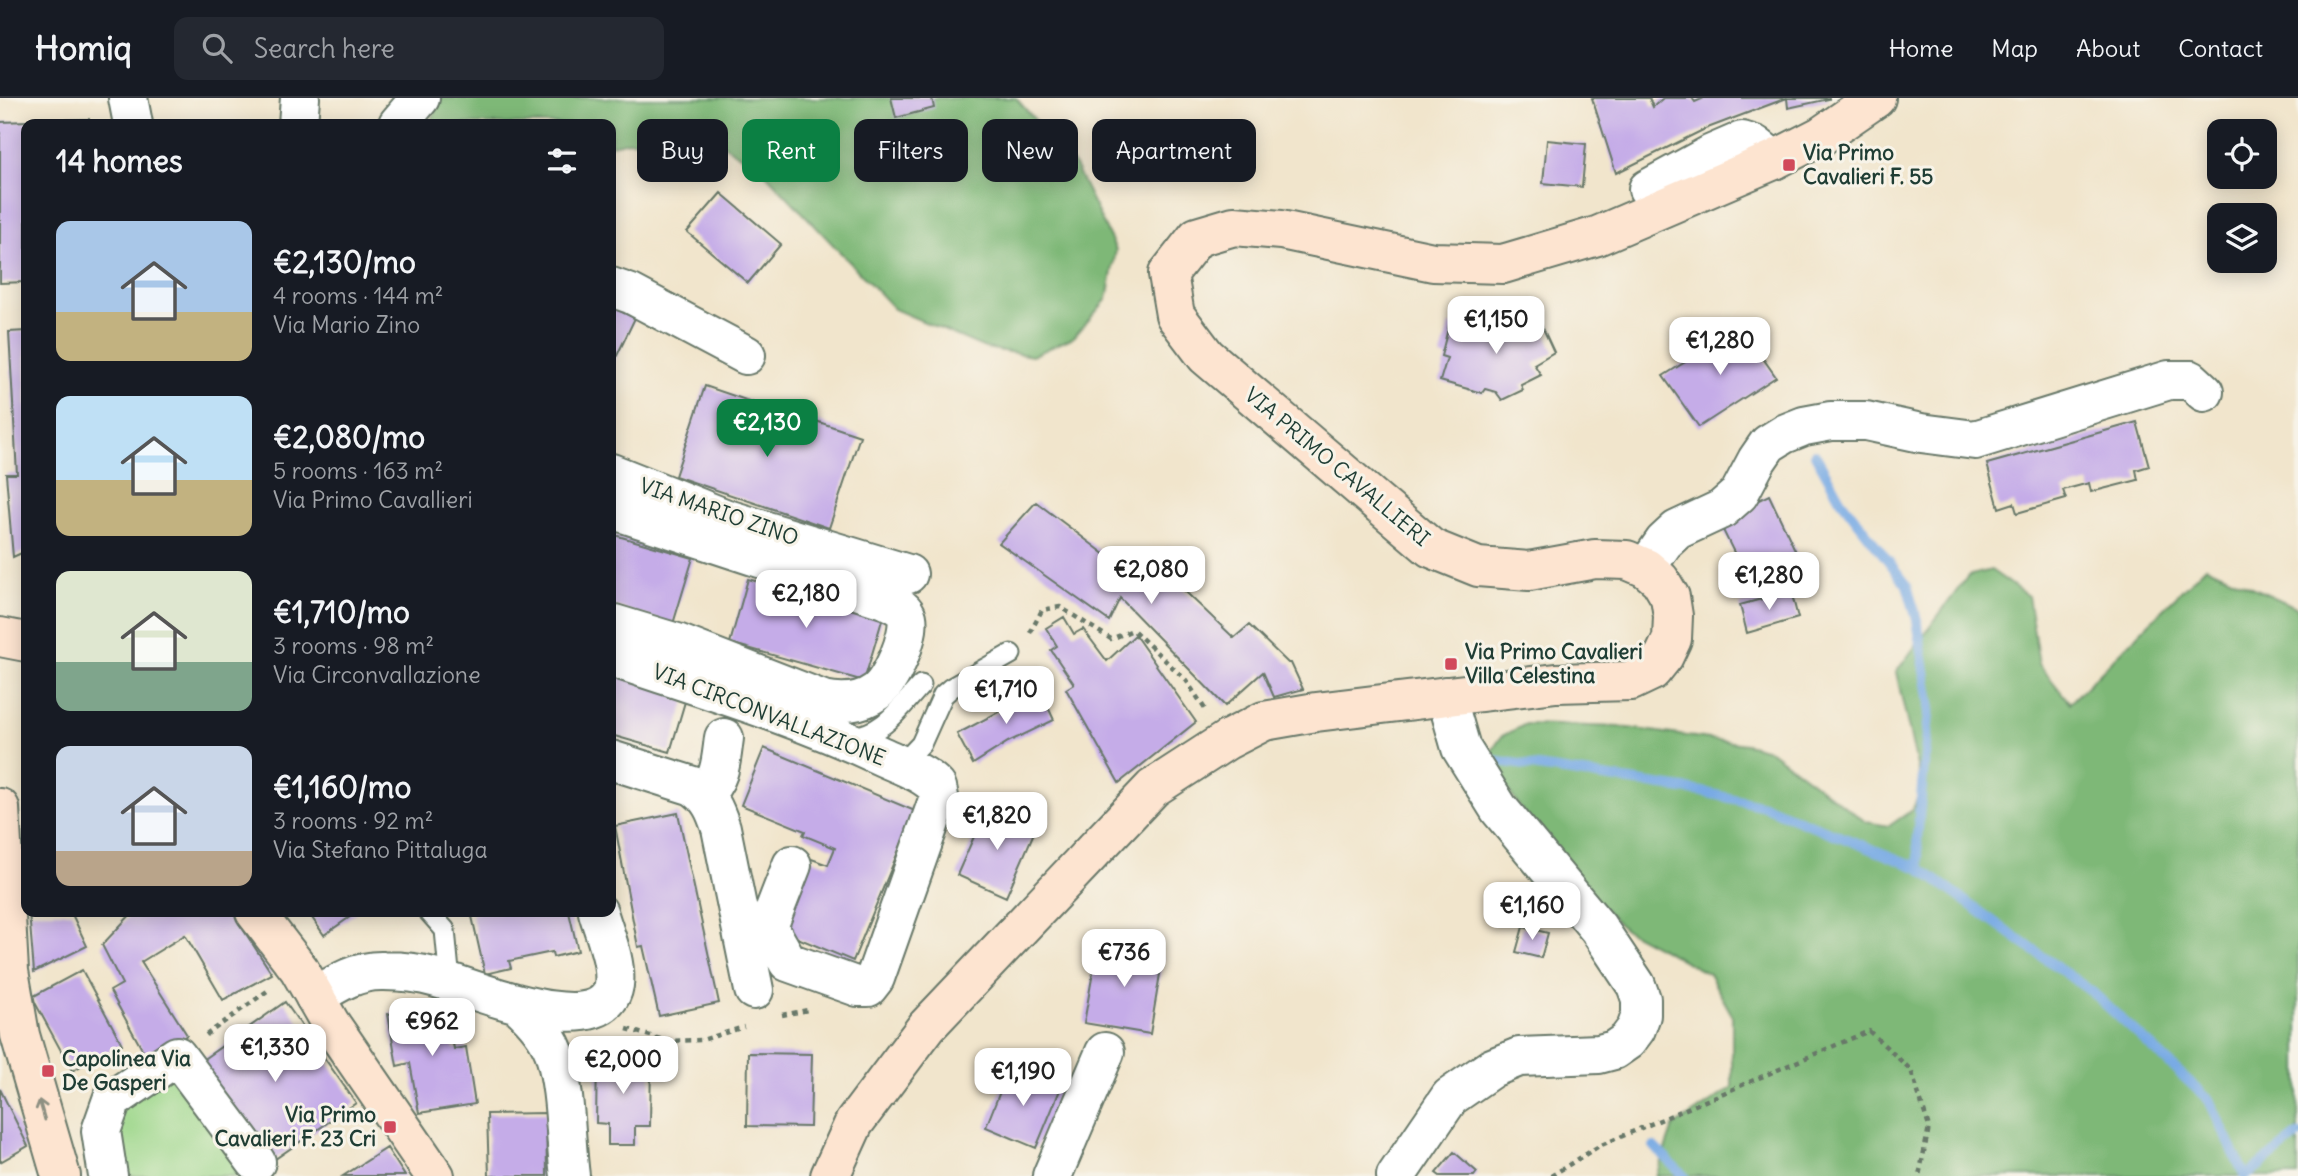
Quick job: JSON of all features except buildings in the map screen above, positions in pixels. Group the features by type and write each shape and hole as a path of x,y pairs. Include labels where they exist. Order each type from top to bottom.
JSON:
{"main road":[{"name":"VIA PRIMO CAVALLIERI","path":"1646,568 1628,559 1595,559 1529,572 1478,567 1431,548 1206,356 1175,316 1168,274 1197,237 1234,226 1281,230 1433,262 1503,264 1597,236 1774,160 1821,136 1876,98"},
{"path":"831,1176 854,1124 927,1026 1153,788 1227,740 1264,721 1316,712 1556,684 1632,681 1653,671 1672,639 1670,597 1660,580 1646,568"},
{"path":"0,637 21,641"},
{"path":"0,808 9,971 20,1035 61,1176"},
{"path":"260,917 307,983 330,1023 435,1176"}],"street":[{"path":"128,98 132,119"},
{"path":"298,119 300,98"},
{"path":"402,119 420,98"},
{"path":"1648,189 1742,141 1755,145 1774,160"},
{"path":"616,289 631,294 746,355"},
{"path":"1646,568 1664,542 1677,530 1722,509 1739,494 1756,460 1768,444 1804,426 1831,421 1866,421 1921,433 1975,440 2169,380 2191,380 2204,392"},
{"name":"VIA MARIO ZINO","path":"616,476 724,518 908,573"},
{"path":"616,511 887,600 900,607 907,618 904,645 891,675 877,692 840,704 677,643 616,625"},
{"name":"VIA CIRCONVALLAZIONE","path":"616,659 693,683 845,739 931,780 937,787 939,797 875,978 868,988 858,987 788,962 768,927 792,865"},
{"path":"1396,1176 1450,1097 1492,1068 1519,1057 1599,1054 1614,1050 1631,1035 1641,1015 1641,999 1636,985 1598,928 1499,809 1461,748 1446,696"},
{"path":"704,793 713,786 717,777 724,738"},
{"path":"616,762 693,786 704,793 714,808 721,828 754,990"},
{"path":"307,983 344,978 362,972 408,972 519,1004 572,1013 592,1009 605,1001 614,986 599,917"},
{"path":"519,1004 535,1021 553,1051 559,1074 570,1176"},
{"path":"1052,1176 1105,1052"},
{"path":"108,1176 101,1131 112,1100 177,1056 256,1162"}],"lane":[{"path":"901,765 921,744 943,695 1011,654"},
{"path":"845,739 881,728 921,685"},
{"path":"433,917 445,930 450,982"}],"path":[{"path":"1011,654 1024,644 1042,610 1060,607 1111,639 1133,630 1186,680 1227,740"},
{"path":"177,1056 307,983"},
{"path":"1551,1176 1600,1146 1870,1031 1911,1070 1929,1127 1919,1176"}],"green space":[{"path":"440,98 1016,98 1034,119 982,119 982,182 1078,182 1078,172 1116,250 1107,299 1074,337 1032,356 985,348 894,309 774,182 840,182 840,119 742,119 742,157 728,148 728,119 637,119 637,141 616,144 616,119 432,119"},
{"path":"2206,566 2298,608 2298,1176 1656,1176 1673,1127 1732,1088 1732,1015 1709,974 1624,929 1554,857 1499,777 1489,755 1502,736 1526,724 1621,727 1746,744 1769,750 1866,822 1889,826 1912,810 1922,788 1896,672 1968,576 1991,570 2028,596 2039,664 2070,703"},
{"path":"177,1056 256,1162 272,1176 108,1176 112,1100"}],"waterway":[{"path":"1815,454 1840,499 1907,585 1917,620 1930,703 1917,839 1919,868"},
{"path":"1479,758 1703,792 1764,806 1919,868 2092,992 2209,1100 2245,1176"},
{"path":"2246,1176 2298,1135"},
{"path":"1654,1147 1684,1176"}],"place":[{"name":"Via Primo Cavalieri F. 55","path":"1789,165"},
{"name":"Via Primo Cavalieri Villa Celestina","path":"1451,664"},
{"name":"Capolinea Via De Gasperi","path":"48,1071"},
{"name":"Via Primo Cavalieri F. 23 Cri","path":"390,1127"}]}
